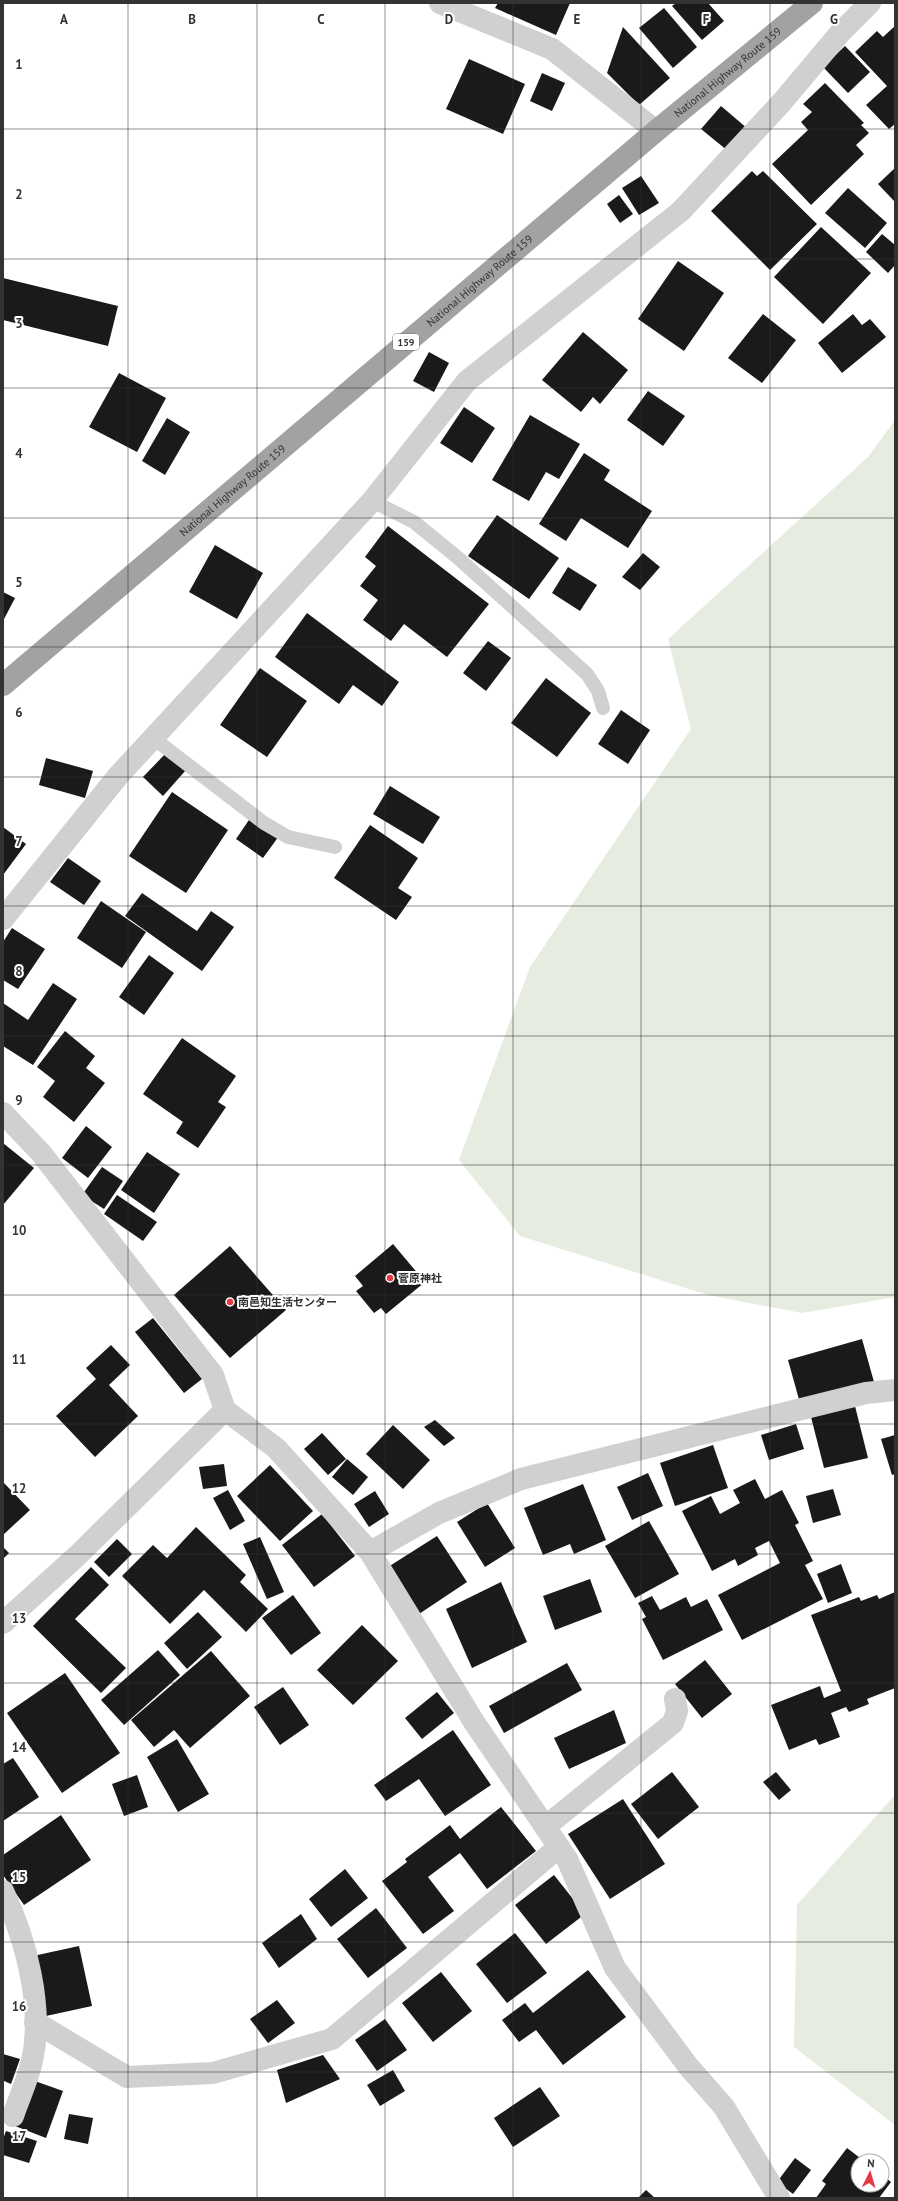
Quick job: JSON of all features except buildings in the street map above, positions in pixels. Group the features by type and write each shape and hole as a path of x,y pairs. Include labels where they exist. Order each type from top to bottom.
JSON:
{"highway":[{"name":"National Highway Route 159","path":"3,685 656,131 812,3"}],"street":[{"path":"440,3 552,49 656,131"},
{"path":"3,919 118,776 372,501 467,381 681,211 782,102 840,33 870,3"},
{"path":"3,1113 41,1153 213,1375 225,1410 276,1448 370,1552 474,1722 567,1859 615,1968 688,2066 724,2107 779,2198"},
{"path":"370,1552 439,1513 522,1479 866,1393 895,1390"},
{"path":"3,1623 78,1555 225,1410"},
{"path":"545,1826 673,1723 677,1712 675,1699"},
{"path":"35,2022 127,2077 212,2073 332,2039 559,1847"},
{"path":"3,1891 14,1915 30,1969 36,2014 32,2060 13,2116"}],"lane":[{"path":"372,501 414,522 486,582 587,674 598,691 603,708"},
{"path":"153,738 264,823 288,837 335,847"}],"shaded area":[{"path":"895,420 895,1297 802,1313 708,1295 520,1236 459,1160 530,967 691,729 668,639 868,457"},
{"path":"895,1795 895,2125 794,2047 797,1905"}],"place":[{"name":"菅原神社","path":"390,1278"},
{"name":"南邑知生活センター","path":"230,1302"}]}
